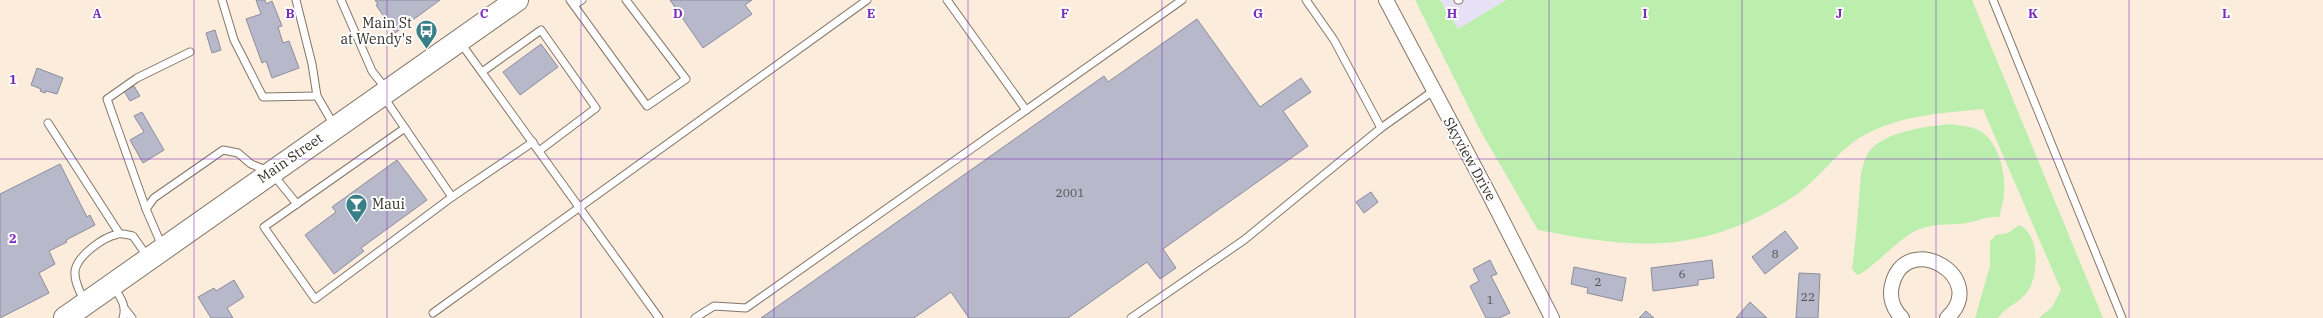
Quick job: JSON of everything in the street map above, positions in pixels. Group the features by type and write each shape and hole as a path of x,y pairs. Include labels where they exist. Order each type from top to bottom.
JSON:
{"main road":[{"name":"Main Street","path":"65,318 514,1"}],"street":[{"name":"Skyview Drive","path":"1386,0 1489,194 1552,318"},
{"path":"1902,318 1892,302 1893,281 1906,264 1926,259 1941,263 1952,273 1956,280 1958,287 1957,302 1947,318"}],"lane":[{"path":"222,0 234,40 263,97 317,96"},
{"path":"296,0 312,64 317,96 335,127"},
{"path":"341,0 372,71 405,128 452,198"},
{"path":"582,0 572,3 647,106 686,79 626,0"},
{"path":"433,313 867,0"},
{"path":"947,0 1026,110"},
{"path":"695,318 714,306 746,308 1182,0"},
{"path":"1306,0 1334,40 1381,128"},
{"path":"1993,0 2122,318"},
{"path":"482,72 541,30 596,108 539,151"},
{"path":"459,40 659,318"},
{"path":"156,253 146,209 107,99 137,78 190,52"},
{"path":"1131,318 1244,240 1381,128 1433,91"},
{"path":"48,123 119,233"},
{"path":"405,128 264,227 315,299 452,198 533,142"},
{"path":"146,209 154,198 223,150 238,153 251,164 271,172 297,204"},
{"path":"86,303 76,285 75,271 79,258 105,240 119,233 134,236 156,253"},
{"path":"112,285 122,298 125,309 132,318"},
{"path":"123,318 125,309"}],"shaded area":[{"path":"1440,0 1506,0 1458,29"}],"green space":[{"path":"1415,0 1440,0 1458,29 1506,0 1972,0 2103,318 2039,318 2052,307 2061,290 1983,109 1908,119 1866,134 1846,148 1811,182 1793,197 1760,216 1729,229 1699,238 1669,242 1639,243 1574,237 1538,230 1480,130"},
{"path":"1951,124 1976,129 1983,133 1989,138 1997,152 2004,177 2004,196 2000,217 1987,218 1960,224 1935,225 1922,228 1909,235 1867,269 1857,275 1852,269 1861,178 1866,157 1872,148 1891,136 1929,126"},
{"path":"2019,225 2026,230 2034,245 2036,265 2032,284 2025,295 2005,310 1998,318 1975,318 1990,266 1990,241 1996,235 2008,233"}],"building":[{"path":"256,0 265,0 266,4 272,1 282,26 278,27 283,43 289,41 299,68 272,78 266,61 262,63 246,19 261,14"},
{"path":"375,0 440,0 395,33 376,5 378,4"},
{"path":"670,0 752,0 745,5 752,14 703,48"},
{"path":"1197,19 1260,107 1301,78 1311,92 1283,111 1308,146 1163,249 1176,268 1160,279 1147,262 1068,318 969,318 951,292 914,318 761,318 1104,76 1108,82"},
{"path":"215,30 221,50 212,53 206,33"},
{"path":"541,44 558,67 520,95 503,72"},
{"path":"37,68 63,78 57,94 46,91 45,93 40,91 41,89 31,85"},
{"path":"134,86 140,96 130,101 124,91"},
{"path":"142,112 164,150 143,163 130,140 144,132 134,116"},
{"name":"Maui","path":"397,160 427,200 361,248 364,251 334,274 305,235 336,212 332,207"},
{"path":"60,164 87,217 90,215 95,225 66,240 67,242 49,251 55,264 39,273 49,293 0,318 0,194"},
{"path":"1371,192 1378,202 1364,213 1356,202"},
{"path":"1785,231 1798,248 1765,274 1752,257"},
{"path":"1490,260 1497,274 1491,276 1510,313 1499,318 1486,318 1470,286 1479,281 1473,269"},
{"path":"1712,260 1714,278 1698,280 1698,285 1653,291 1651,268"},
{"path":"1574,267 1626,278 1622,301 1587,293 1588,288 1571,284"},
{"path":"1799,273 1820,274 1818,318 1796,318"},
{"path":"234,280 244,297 227,308 233,318 211,318 198,297 214,288 216,291"},
{"path":"1750,302 1767,318 1736,318"},
{"path":"1646,311 1654,318 1639,318"}],"place":[{"name":"Main St at Wendy's","path":"427,50"},
{"name":"Maui","path":"357,224"}]}
